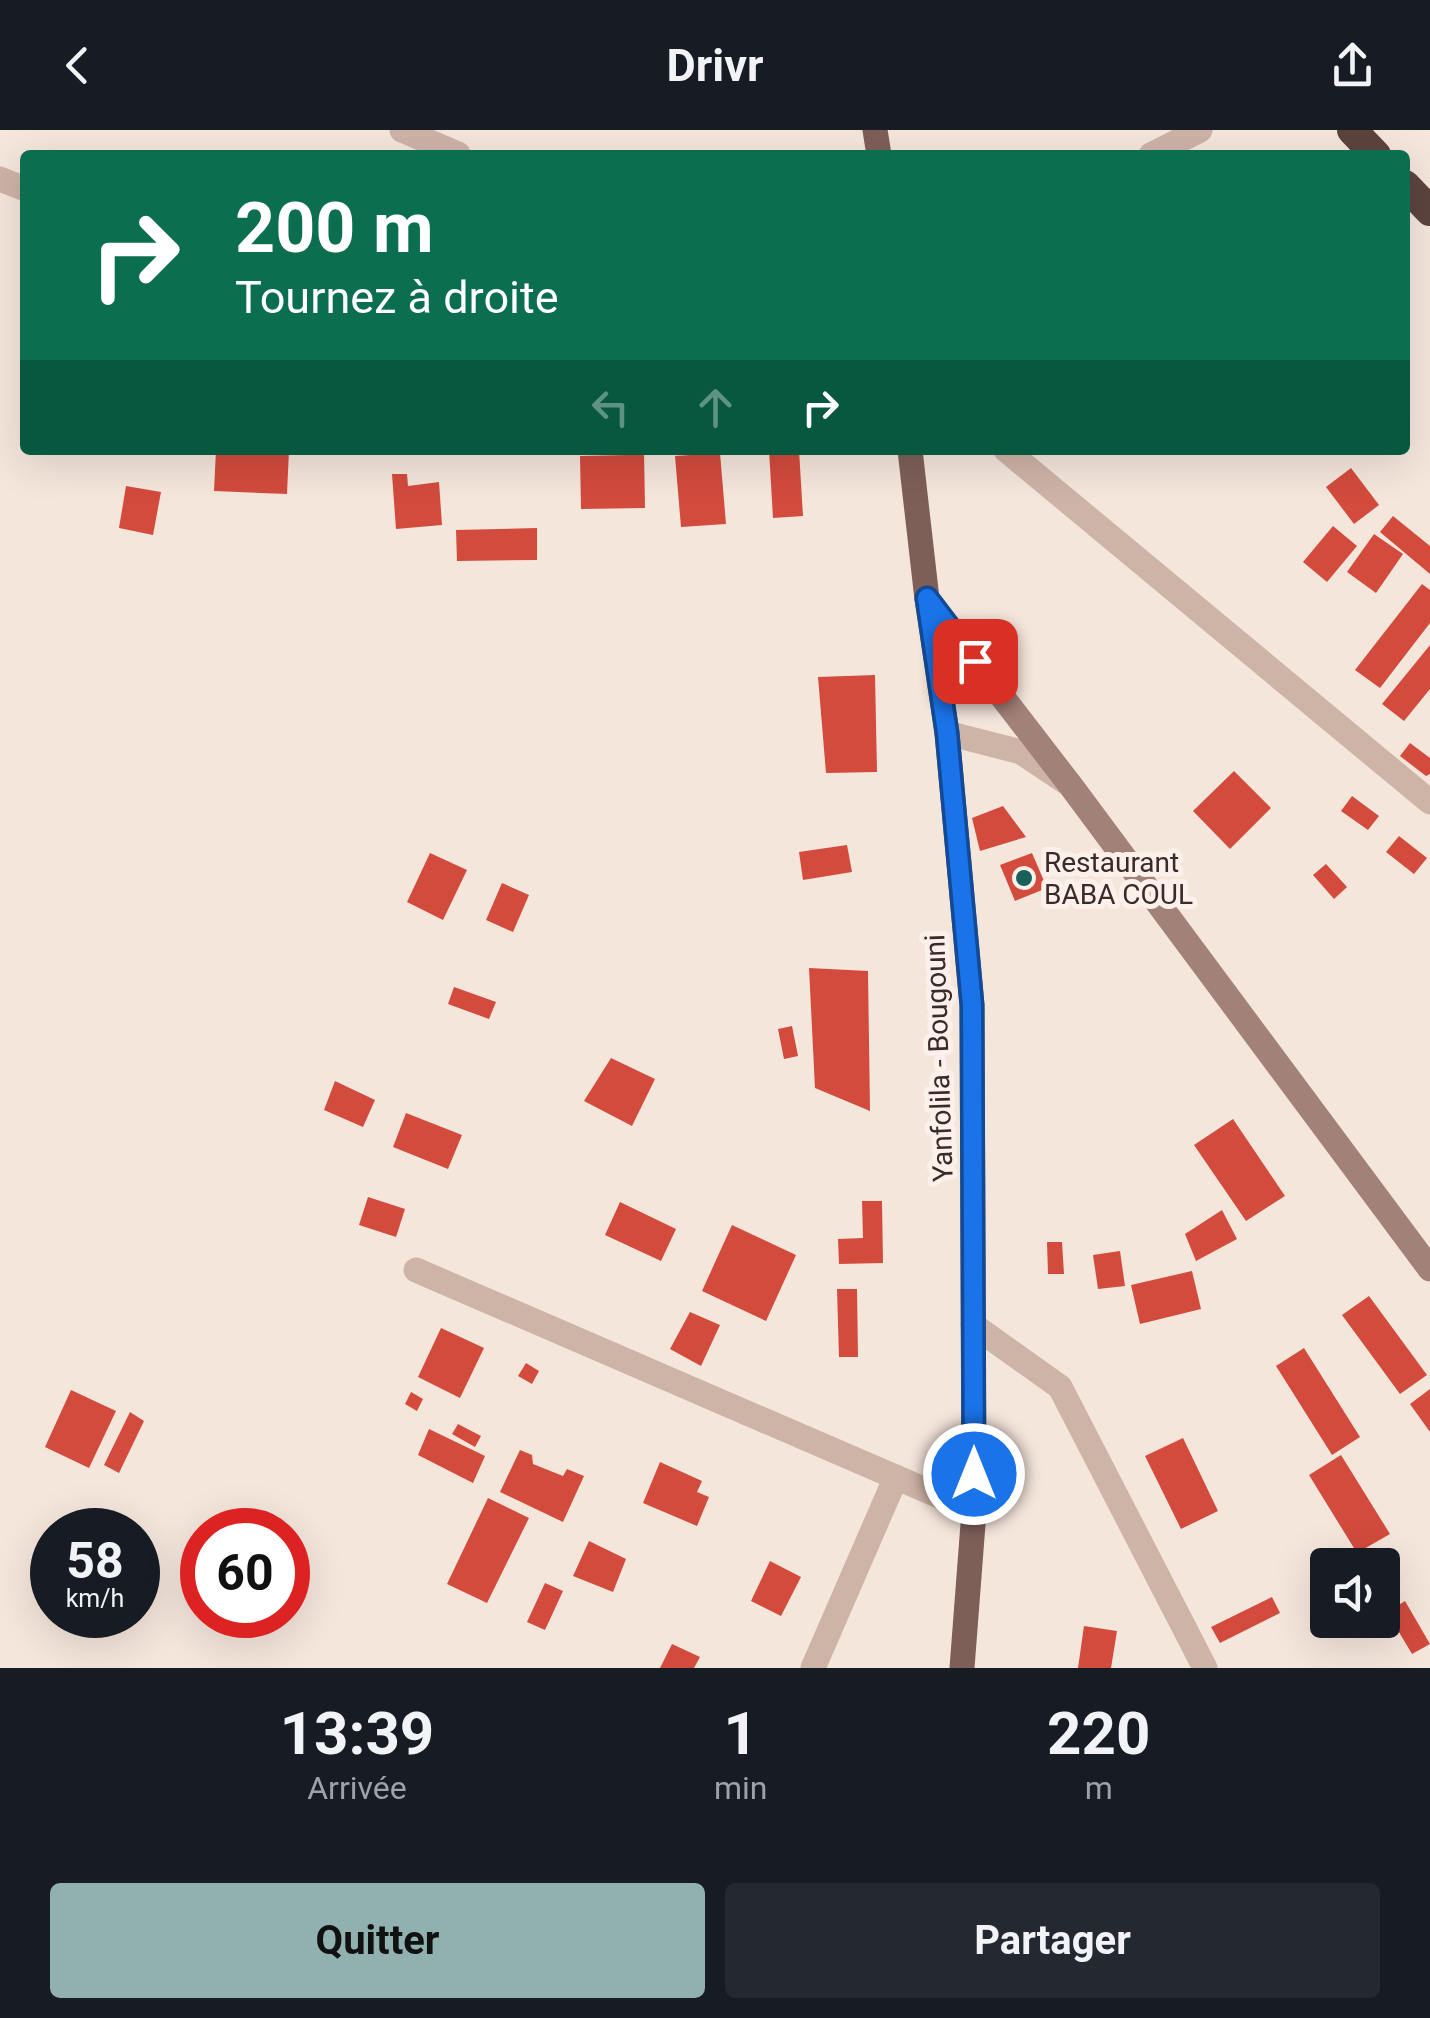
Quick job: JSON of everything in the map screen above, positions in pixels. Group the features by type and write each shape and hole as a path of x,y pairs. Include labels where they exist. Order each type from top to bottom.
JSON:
{"highway":[{"path":"1352,130 1371,150"},
{"path":"1410,190 1430,211"}],"main road":[{"name":"Yanfolila - Bougouni","path":"911,455 947,733 972,1005 974,1511 962,1668"}],"street":[{"path":"402,130 449,150"},
{"path":"1161,150 1200,130"},
{"path":"1012,455 1430,802"},
{"path":"927,598 1430,1269"},
{"path":"947,733 1021,752 1070,786"},
{"path":"416,1270 974,1511"},
{"path":"973,1325 1060,1387 1205,1668"},
{"path":"813,1668 896,1477"}],"building":[{"path":"216,455 289,455 287,494 214,491"},
{"path":"644,455 645,508 581,509 580,456"},
{"path":"720,455 726,524 681,527 675,456"},
{"path":"769,455 799,455 803,516 773,518"},
{"path":"1351,468 1379,505 1354,524 1326,487"},
{"path":"392,474 407,474 408,486 439,482 442,525 396,529"},
{"path":"126,486 161,492 153,535 119,528"},
{"path":"1393,516 1430,546 1430,574 1380,532"},
{"path":"1333,526 1357,546 1327,582 1303,562"},
{"path":"537,528 537,560 457,561 456,530"},
{"path":"1374,534 1403,554 1376,593 1347,572"},
{"path":"1422,584 1430,590 1430,623 1380,688 1355,670"},
{"path":"1430,645 1430,689 1404,721 1382,704"},
{"path":"875,675 877,772 826,773 818,677"},
{"path":"1410,743 1430,758 1430,774 1426,776 1400,756"},
{"path":"1234,771 1271,808 1230,849 1193,811"},
{"path":"1352,796 1379,816 1368,830 1341,811"},
{"path":"1003,806 1026,837 980,851 972,818"},
{"path":"1399,836 1427,858 1414,874 1386,852"},
{"path":"847,845 852,872 803,880 799,852"},
{"path":"430,853 467,870 443,920 407,902"},
{"path":"1032,853 1047,888 1015,901 1000,865"},
{"path":"1326,864 1347,887 1334,899 1313,875"},
{"path":"502,883 529,895 513,932 486,920"},
{"path":"809,968 868,971 870,1111 815,1088"},
{"path":"454,987 496,1002 489,1019 448,1004"},
{"path":"792,1026 798,1056 784,1059 778,1029"},
{"path":"611,1058 655,1079 632,1126 584,1101"},
{"path":"335,1081 375,1100 363,1127 324,1110"},
{"path":"406,1113 462,1135 448,1169 393,1147"},
{"path":"1233,1119 1285,1196 1246,1221 1194,1145"},
{"path":"368,1197 405,1209 396,1237 359,1225"},
{"path":"862,1201 882,1201 883,1263 839,1264 838,1239 863,1238"},
{"path":"620,1202 676,1229 661,1261 605,1235"},
{"path":"1222,1210 1237,1239 1196,1261 1185,1234"},
{"path":"732,1225 796,1255 766,1321 702,1291"},
{"path":"1047,1242 1062,1242 1064,1274 1048,1274"},
{"path":"1120,1251 1125,1286 1098,1289 1093,1255"},
{"path":"1192,1271 1201,1309 1140,1324 1131,1285"},
{"path":"837,1289 857,1289 858,1357 839,1357"},
{"path":"1369,1296 1427,1375 1400,1394 1342,1315"},
{"path":"690,1312 720,1325 701,1366 670,1349"},
{"path":"441,1328 484,1348 460,1398 418,1377"},
{"path":"1304,1348 1360,1437 1332,1455 1276,1366"},
{"path":"526,1363 539,1371 532,1384 518,1376"},
{"path":"1430,1389 1430,1432 1410,1404"},
{"path":"71,1390 116,1411 89,1468 45,1447"},
{"path":"411,1392 423,1399 417,1411 405,1404"},
{"path":"130,1412 144,1421 119,1473 104,1465"},
{"path":"458,1424 481,1436 475,1447 452,1434"},
{"path":"429,1429 485,1456 473,1483 418,1455"},
{"path":"1183,1438 1218,1511 1181,1529 1145,1456"},
{"path":"520,1450 532,1455 533,1464 563,1476 567,1469 584,1476 563,1522 500,1492"},
{"path":"1341,1455 1390,1534 1366,1548 1354,1548 1309,1475"},
{"path":"660,1462 702,1481 697,1492 709,1497 697,1526 643,1503"},
{"path":"488,1498 529,1518 487,1603 447,1584"},
{"path":"589,1541 626,1559 613,1592 573,1576"},
{"path":"770,1561 801,1577 781,1616 751,1601"},
{"path":"545,1583 563,1591 545,1630 527,1622"},
{"path":"1272,1597 1280,1613 1220,1643 1211,1627"},
{"path":"1405,1601 1430,1644 1412,1654 1400,1634 1400,1604"},
{"path":"1084,1626 1117,1631 1111,1668 1078,1668"},
{"path":"672,1644 700,1657 694,1668 660,1668"}],"place":[{"name":"Restaurant BABA COUL","path":"1024,878"}],"route":[{"path":"974,1474 972,1005 947,733 927,598 975,661"}]}
